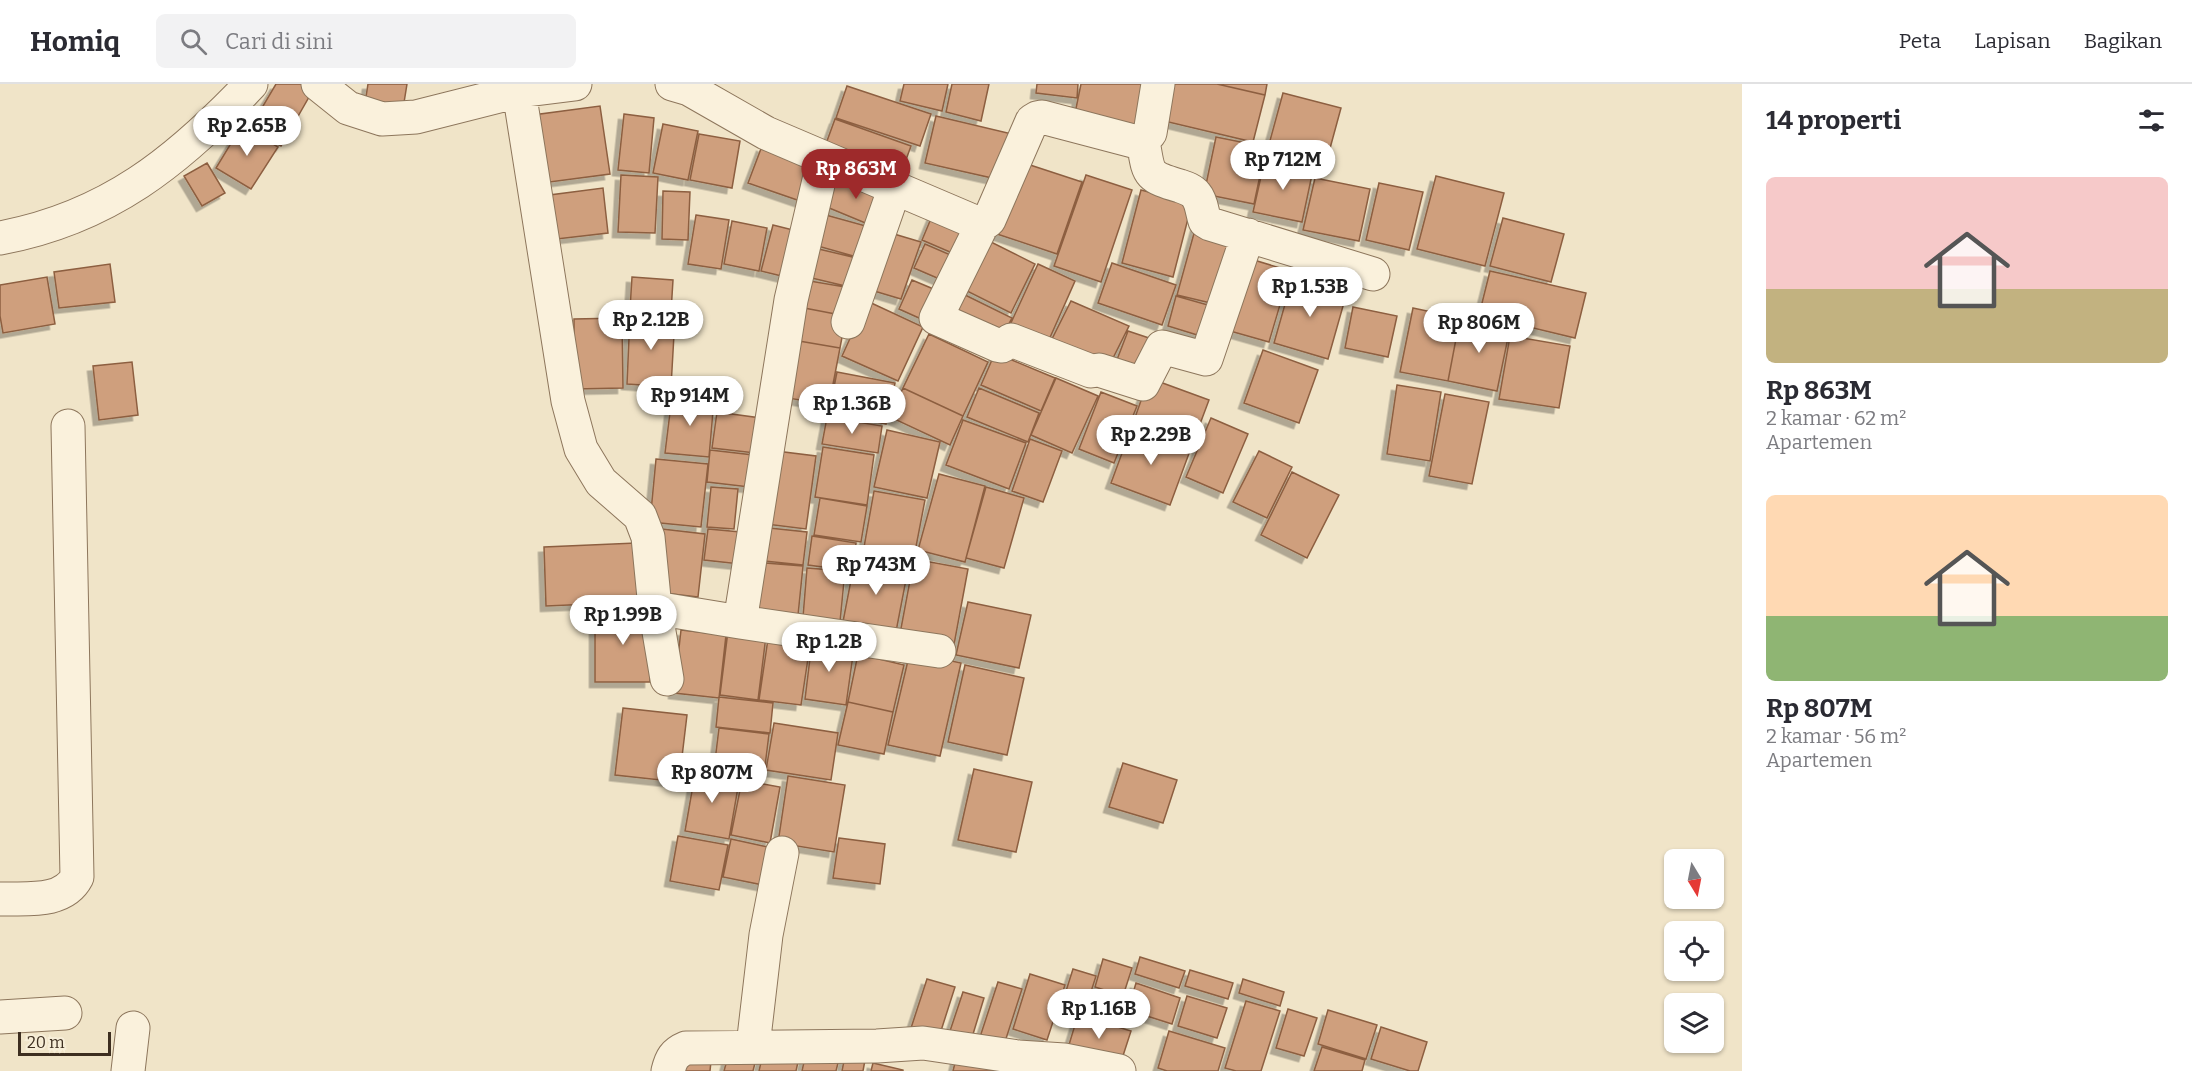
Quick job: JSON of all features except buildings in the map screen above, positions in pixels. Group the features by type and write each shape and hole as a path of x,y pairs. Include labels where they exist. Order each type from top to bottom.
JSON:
{"street":[{"path":"0,238 60,222 106,203 156,171 191,144 251,84"},
{"path":"318,84 348,108 382,119 416,117 519,91 574,84"},
{"path":"672,84 689,89 766,133 982,225"},
{"path":"1158,84 1150,134 1143,141 1137,142 1042,117 1032,121 989,220 982,225 936,318 1000,346 1011,340 1091,371 1099,370 1143,384 1162,347 1206,359 1248,235"},
{"path":"519,91 568,401 581,448 601,482 640,516 648,537 667,679"},
{"path":"1143,141 1147,167 1155,178 1190,189 1197,196 1205,221 1372,274"},
{"path":"740,622 791,300 824,159"},
{"path":"848,322 895,187"},
{"path":"0,900 44,898 62,893 72,886 77,877 68,426"},
{"path":"656,608 939,651"},
{"path":"753,1046 766,935 782,853"},
{"path":"0,1017 65,1013"},
{"path":"128,1071 133,1028"},
{"path":"668,1071 671,1058 678,1051 686,1048 877,1046 923,1043 1018,1057 1064,1059 1119,1071"}]}
